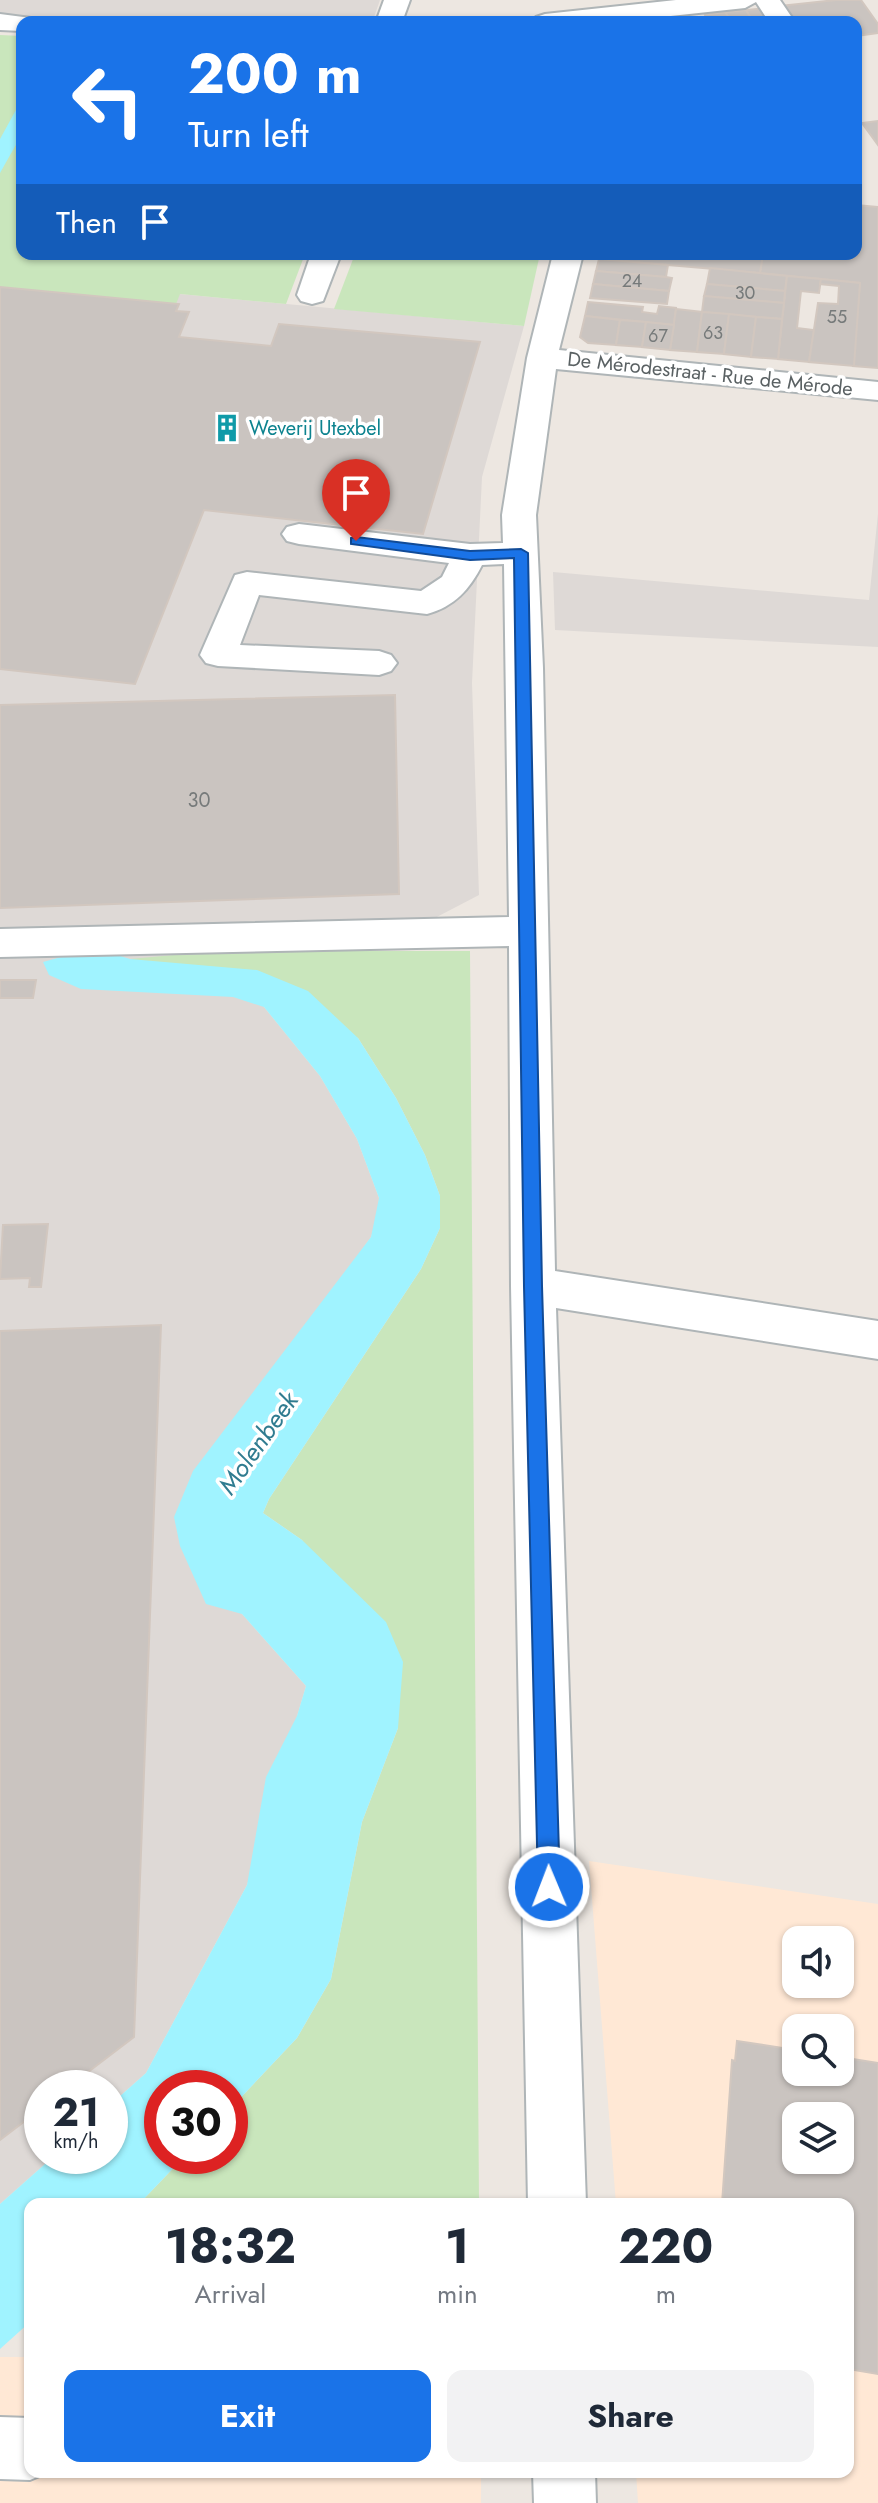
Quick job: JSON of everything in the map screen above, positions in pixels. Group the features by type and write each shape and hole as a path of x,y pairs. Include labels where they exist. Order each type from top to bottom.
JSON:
{"street":[{"path":"636,16 745,0"},
{"path":"312,295 324,260"},
{"path":"557,2198 533,1286 519,515 542,358 566,260"},
{"name":"De Mérodestraat - Rue de Mérode","path":"542,358 878,391"},
{"path":"299,534 470,555 521,553"},
{"path":"379,663 218,655 247,583 427,603 456,583 470,555"},
{"path":"0,943 528,931"},
{"path":"533,1286 878,1340"},
{"path":"0,2448 24,2449"},
{"path":"564,2478 565,2503"}],"shaded area":[{"path":"0,0 380,0 374,16 0,16"},
{"path":"0,287 175,304 179,294 524,326 482,477 472,683 479,895 264,1007 320,1076 357,1139 379,1198 378,1215 371,1237 175,1517 242,1614 306,1686 247,1885 148,2070 144,2070 144,2075 128,2089 128,2070 24,2070 24,2174 34,2174 0,2204"},
{"path":"878,514 878,647 555,630 553,572 869,600"},
{"path":"589,1861 878,1904 878,2503 638,2503 636,2478 854,2478 854,2198 616,2198"},
{"path":"0,2357 24,2357 24,2478 481,2478 481,2503 0,2503"}],"green space":[{"path":"0,35 16,36 16,260 303,260 286,304 180,294 176,304 0,287"},
{"path":"353,260 539,260 524,326 334,309"},
{"path":"217,951 470,951 479,2198 145,2198 168,2174 248,2174 248,2090 297,2038 331,1979 362,1822 398,1728 302,1540 263,1513 269,1499 421,1269 440,1228 440,1196 425,1155 396,1098 358,1038 130,959"}],"water":[{"path":"16,110 16,145 0,173 0,139"},
{"name":"Molenbeek","path":"94,948 130,959 257,970 308,991 358,1038 396,1098 425,1155 440,1196 440,1228 421,1269 269,1499 263,1513 302,1540 386,1622 403,1662 398,1728 362,1822 331,1979 297,2038 248,2090 248,2070 148,2070 247,1885 266,1777 297,1716 306,1686 242,1614 206,1604 180,1546 174,1517 193,1471 371,1237 379,1198 357,1139 320,1076 264,1007 233,997 81,989 49,975 43,962"},
{"path":"144,2075 144,2174 168,2174 145,2198 24,2198 24,2327 0,2349 0,2204 34,2174 128,2174 128,2089"}],"building":[{"path":"861,0 878,24 878,33 862,35 862,16 785,16 779,6"},
{"path":"767,8 773,16 750,16 746,10"},
{"path":"746,10 750,16 728,16 725,12"},
{"path":"725,12 728,16 706,16"},
{"path":"878,121 878,145 862,123"},
{"path":"862,206 878,207 878,368 853,366 860,283 760,273 762,260 862,260"},
{"path":"599,260 668,265 666,277 596,271"},
{"path":"610,260 762,260 760,273"},
{"path":"710,268 787,276 785,291 707,284"},
{"path":"596,271 672,278 669,291 593,284"},
{"path":"787,276 821,279 819,293 801,291 797,328 814,330 809,362 778,359"},
{"path":"821,279 860,283 854,366 809,362 818,303 838,304 839,286 820,284"},
{"path":"593,284 669,291 667,304 590,298"},
{"path":"707,284 785,291 784,303 704,296"},
{"name":"Weverij Utexbel","path":"0,287 179,304 176,311 189,312 179,337 271,346 279,324 480,342 423,534 204,510 135,684 0,669"},
{"path":"704,296 784,303 782,319 702,312"},
{"path":"588,302 643,307 642,312 657,314 659,306 676,308 674,325 585,316"},
{"path":"676,309 702,312 697,352 670,350"},
{"path":"702,312 729,314 724,354 697,352"},
{"path":"729,314 756,317 751,357 724,354"},
{"path":"585,316 620,320 616,345 588,343 580,337"},
{"path":"756,317 782,319 778,359 751,357"},
{"path":"620,320 646,322 642,347 616,345"},
{"path":"646,322 674,325 670,350 642,347"},
{"path":"395,695 399,894 0,908 0,705"},
{"path":"0,980 36,980 33,998 0,998"},
{"path":"48,1224 41,1287 29,1287 30,1278 0,1279 3,1225"},
{"path":"161,1325 134,2037 91,2070 24,2070 24,2122 0,2140 0,1331"},
{"path":"737,2041 782,2048 782,2086 854,2086 854,2059 878,2063 878,2374 854,2370 854,2198 722,2198 732,2060 735,2061"}],"place":[{"name":"Weverij Utexbel","path":"227,428"}],"route":[{"path":"356,541 470,555 521,553 533,1286 549,1887"}]}
